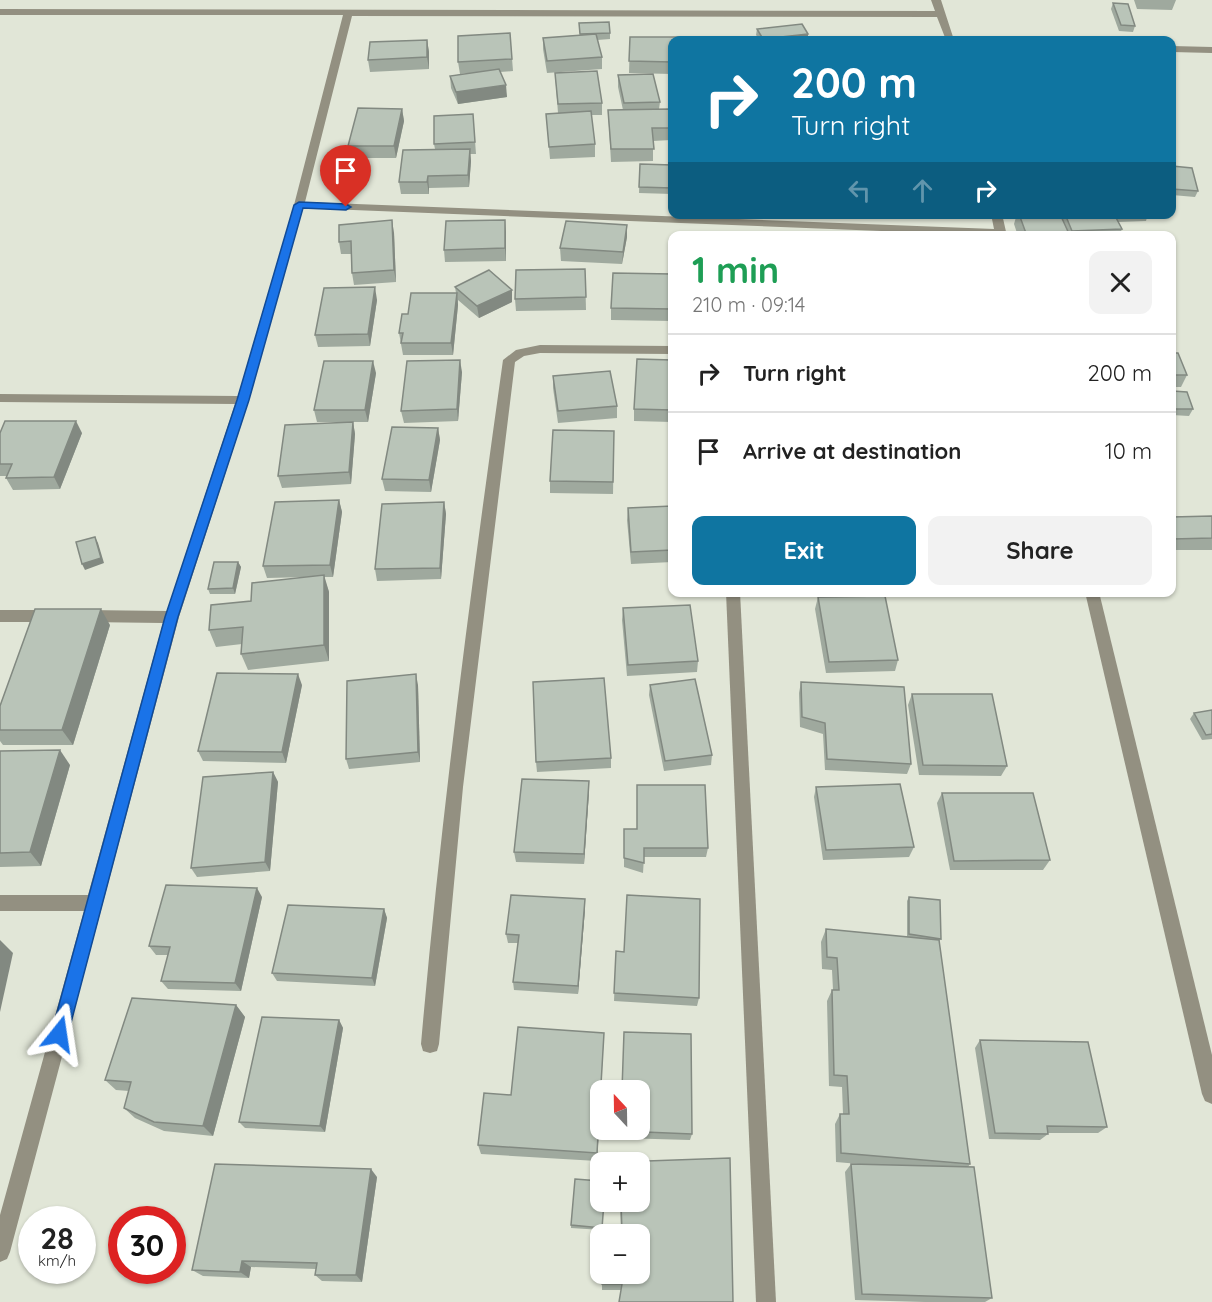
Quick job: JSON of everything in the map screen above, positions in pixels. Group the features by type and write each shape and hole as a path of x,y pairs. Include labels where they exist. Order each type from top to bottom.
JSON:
{"street":[{"path":"50,12 56,0"},
{"path":"936,0 948,36"},
{"path":"0,12 940,14"},
{"path":"0,1252 172,617 243,400 299,205 348,14"},
{"path":"1176,49 1212,50"},
{"path":"299,205 928,231"},
{"path":"430,1044 440,916 466,690 509,360 520,353 540,349 668,350"},
{"path":"0,398 243,400"},
{"path":"733,597 766,1302"},
{"path":"1093,597 1212,1094"},
{"path":"0,616 172,617"},
{"path":"0,903 94,903"}],"building":[{"path":"1113,3 1128,4 1135,26 1121,25"},
{"path":"609,22 610,33 580,34 579,23"},
{"path":"802,24 808,34 761,36 757,29"},
{"path":"510,33 512,59 458,62 458,36"},
{"path":"596,34 602,57 547,61 543,38"},
{"path":"630,37 668,37 668,62 629,61"},
{"path":"427,40 427,57 368,60 370,42"},
{"path":"499,69 506,85 456,92 450,76"},
{"path":"597,71 602,103 558,104 555,73"},
{"path":"653,74 660,102 624,103 618,75"},
{"path":"358,108 402,109 394,146 348,146"},
{"path":"668,109 668,128 652,128 654,149 611,149 608,110"},
{"path":"591,111 595,144 549,147 546,114"},
{"path":"473,114 475,142 434,144 434,116"},
{"path":"470,149 468,175 428,176 427,182 399,182 403,150"},
{"path":"640,164 668,165 668,188 639,187"},
{"path":"1176,166 1192,168 1198,191 1176,189"},
{"path":"1021,219 1062,219 1068,231 1025,231"},
{"path":"1067,219 1117,219 1122,229 1072,231"},
{"path":"392,220 394,270 352,273 351,241 339,242 339,225"},
{"path":"505,220 505,248 444,250 446,221"},
{"path":"566,221 627,225 623,252 560,248"},
{"path":"585,269 586,297 515,299 516,270"},
{"path":"489,270 512,290 477,306 455,287"},
{"path":"613,273 668,274 668,309 611,308"},
{"path":"375,287 368,334 315,335 324,288"},
{"path":"411,293 457,293 451,343 401,343 403,333 399,333 402,314 408,314"},
{"path":"1176,353 1178,353 1187,375 1176,375"},
{"path":"637,359 668,360 668,410 634,409"},
{"path":"460,360 457,409 401,411 407,361"},
{"path":"324,361 373,361 365,410 314,410"},
{"path":"610,371 617,406 558,411 553,376"},
{"path":"1176,391 1187,392 1193,409 1176,409"},
{"path":"5,421 76,421 54,477 6,478 12,464 0,464 0,433"},
{"path":"353,422 349,472 278,476 285,425"},
{"path":"392,427 438,428 429,480 382,479"},
{"path":"553,430 614,431 613,482 550,481"},
{"path":"339,500 330,565 263,566 275,502"},
{"path":"444,502 440,568 375,569 382,504"},
{"path":"668,506 668,550 631,552 628,508"},
{"path":"1212,516 1212,538 1176,539 1176,517"},
{"path":"95,537 101,558 82,564 76,542"},
{"path":"214,562 238,562 233,588 208,589"},
{"path":"324,575 324,645 241,654 243,627 209,630 211,605 251,601 252,583"},
{"path":"818,597 885,597 898,660 829,662"},
{"path":"690,605 698,661 628,665 623,608"},
{"path":"35,609 101,609 62,730 0,730 0,706"},
{"path":"217,673 298,674 282,752 198,751"},
{"path":"416,674 418,752 346,759 347,681"},
{"path":"604,678 611,758 536,762 533,682"},
{"path":"695,679 712,755 665,761 650,685"},
{"path":"801,682 904,687 911,764 827,759 825,723 802,717"},
{"path":"912,694 992,694 1007,766 923,765"},
{"path":"1212,710 1212,734 1206,735 1194,713"},
{"path":"60,750 30,852 0,853 0,751"},
{"path":"273,772 265,862 191,868 203,777"},
{"path":"522,779 589,781 584,854 514,852"},
{"path":"900,784 914,847 826,850 816,787"},
{"path":"637,785 705,785 708,848 644,848 644,863 624,858 624,829 637,829"},
{"path":"942,793 1033,793 1050,860 954,861"},
{"path":"166,885 257,888 235,983 161,981 170,947 149,946"},
{"path":"511,895 585,899 578,986 513,982 519,935 506,934"},
{"path":"627,895 700,899 699,998 614,993 616,951 624,952"},
{"path":"909,897 940,900 941,939 909,934"},
{"path":"288,905 384,909 372,978 272,973"},
{"path":"826,929 939,940 970,1164 841,1153 840,1114 849,1114 847,1076 834,1075 832,990 839,990 837,958 827,957"},
{"path":"132,998 236,1005 203,1126 154,1122 124,1108 131,1082 105,1080"},
{"path":"262,1017 339,1020 320,1126 239,1122"},
{"path":"518,1027 604,1033 601,1080 590,1080 590,1140 598,1140 597,1152 478,1145 484,1093 511,1095"},
{"path":"624,1032 691,1034 692,1134 650,1132 650,1080 622,1080"},
{"path":"980,1040 1088,1042 1107,1127 1047,1126 1048,1134 995,1133"},
{"path":"730,1158 733,1302 619,1302 622,1284 650,1284 650,1224 622,1224 621,1212 650,1212 650,1161"},
{"path":"215,1164 371,1169 356,1275 315,1275 317,1263 242,1261 240,1272 192,1270"},
{"path":"851,1164 974,1167 992,1298 862,1294"},
{"path":"575,1179 590,1180 590,1212 603,1212 602,1224 590,1224 590,1227 571,1225"}],"route":[{"path":"59,1034 172,617 243,400 299,205 346,207"}]}
